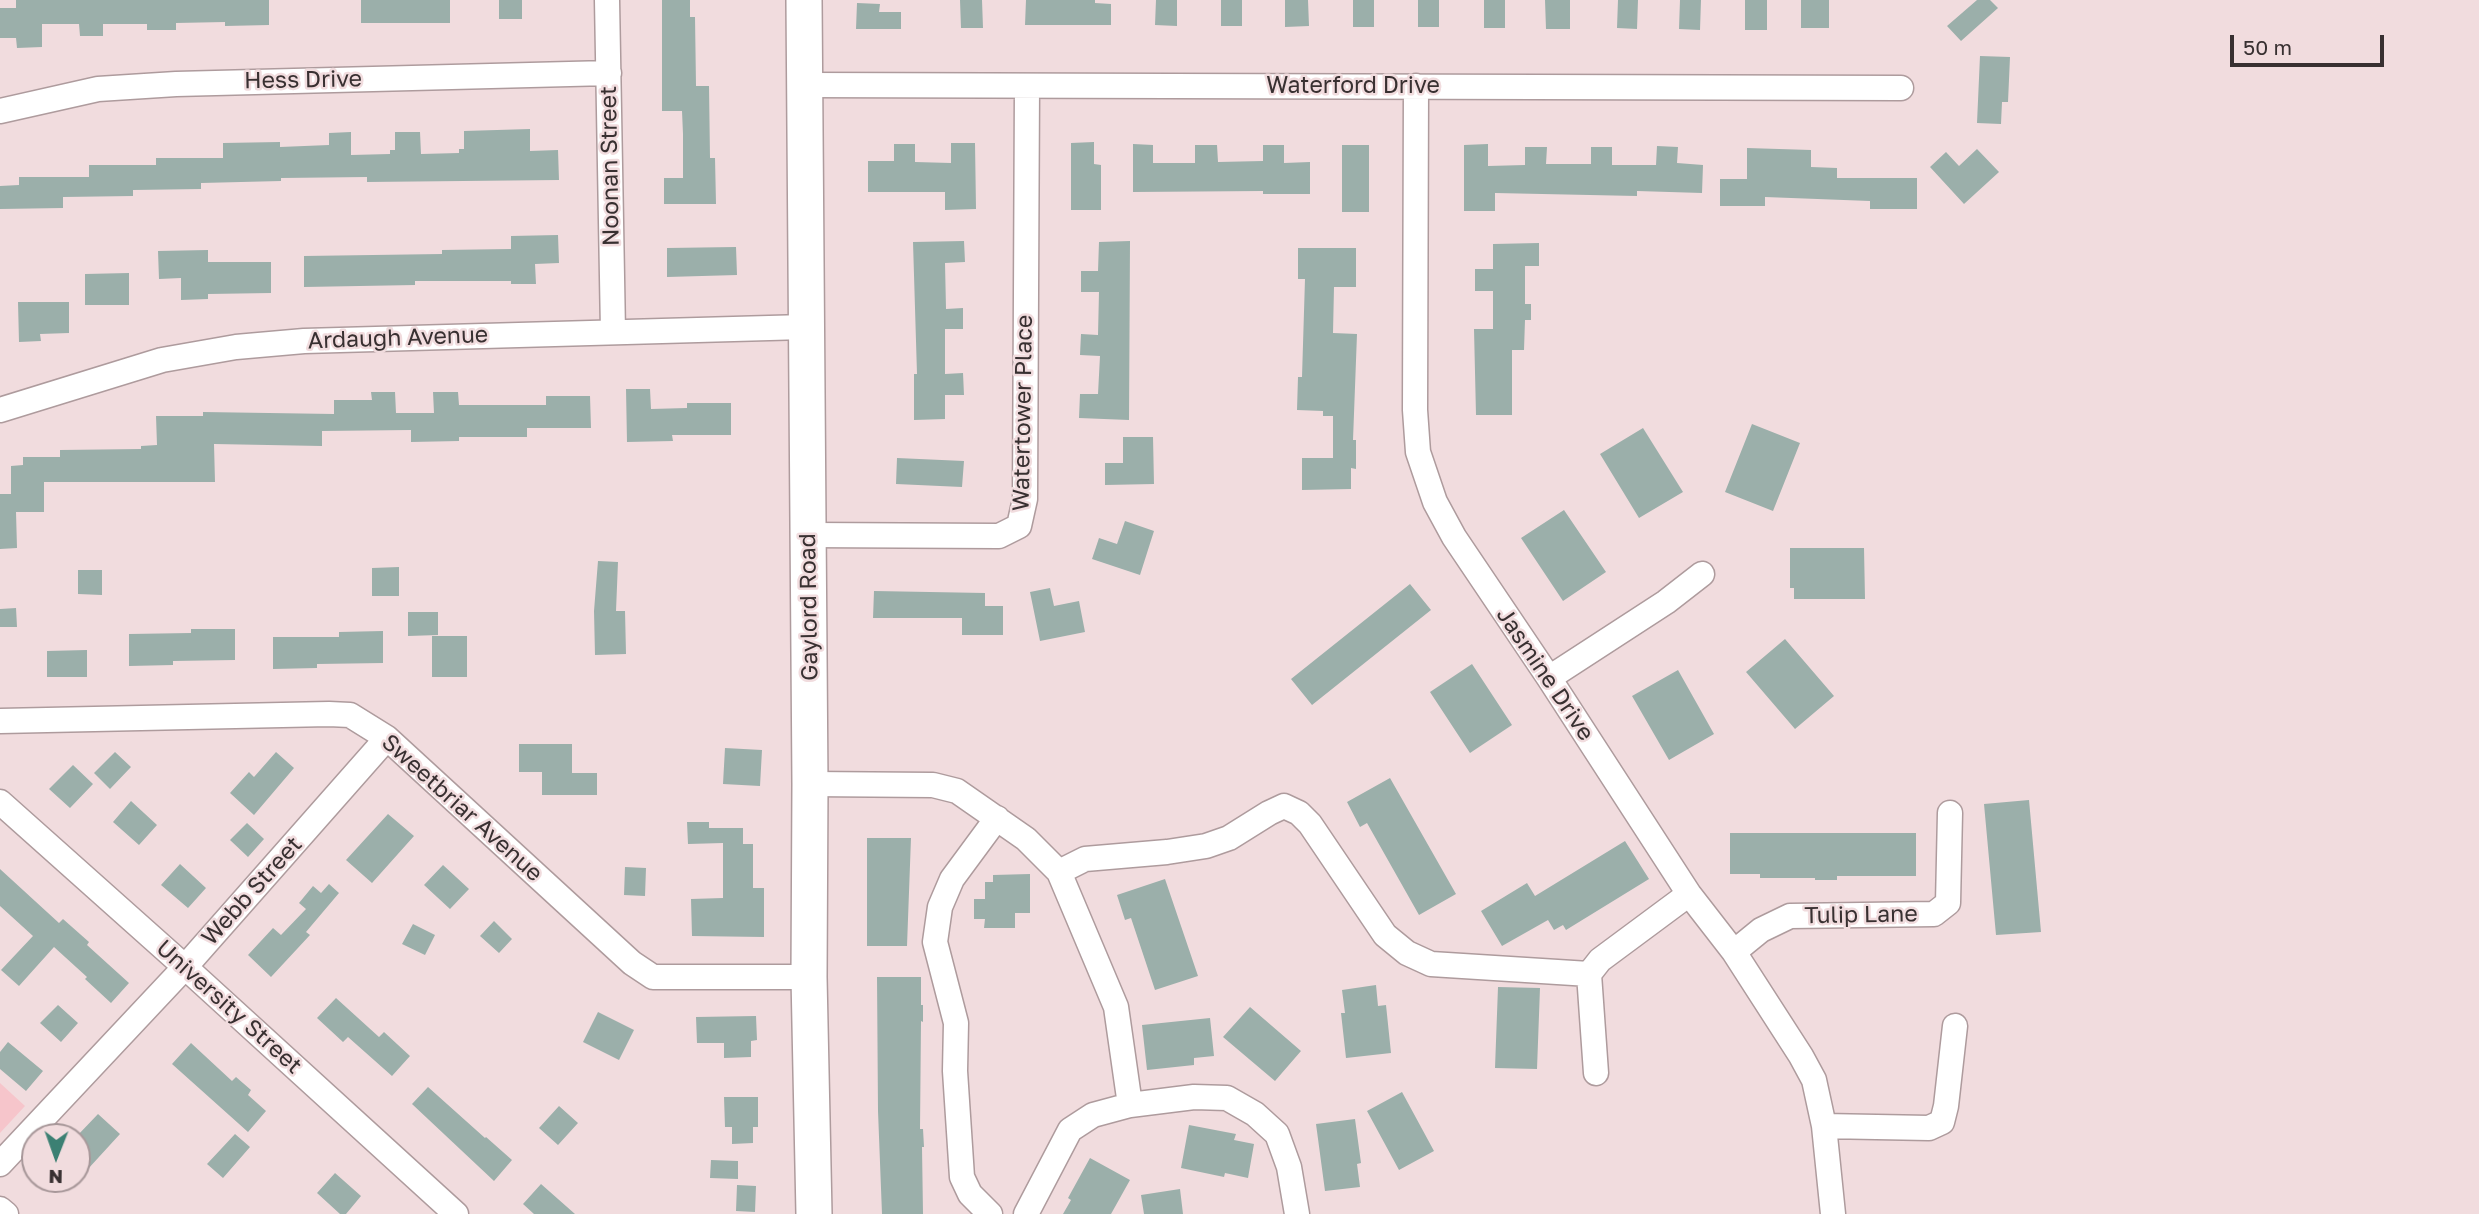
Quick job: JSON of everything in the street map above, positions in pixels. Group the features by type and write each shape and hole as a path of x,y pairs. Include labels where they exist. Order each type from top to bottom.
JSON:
{"street":[{"name":"Noonan Street","path":"607,0 612,331"},
{"name":"Gaylord Road","path":"804,0 809,977 814,1214"},
{"name":"Hess Drive","path":"0,111 98,89 176,84 609,72"},
{"name":"Waterford Drive","path":"805,85 1901,88"},
{"name":"Watertower Place","path":"808,535 999,536 1019,526 1025,499 1027,86"},
{"name":"Jasmine Drive","path":"1416,86 1415,410 1418,452 1435,502 1454,537 1689,894 1734,952 1801,1056 1814,1080 1824,1126 1833,1214"},
{"name":"Ardaugh Avenue","path":"0,410 138,367 236,347 304,341 805,327"},
{"path":"1549,678 1665,602 1702,574"},
{"name":"Sweetbriar Avenue","path":"0,721 350,715 387,738 632,963 653,977 809,977"},
{"name":"Webb Street","path":"0,1164 185,967 387,738"},
{"path":"810,784 933,785 957,791 1026,839 1059,872 1116,1007 1130,1105"},
{"name":"University Street","path":"0,802 456,1214"},
{"path":"1059,872 1086,859 1206,846 1229,838 1284,806 1299,813 1310,824 1385,935 1407,953 1431,964 1589,974"},
{"name":"Tulip Lane","path":"1734,952 1761,930 1790,916 1934,914 1948,903 1950,813"},
{"path":"990,1214 970,1194 962,1177 955,1072 956,1023 935,942 940,907 951,879 997,818"},
{"path":"1596,1073 1589,974 1600,960 1689,894"},
{"path":"1824,1126 1929,1128 1942,1122 1947,1107 1955,1026"},
{"path":"1026,1214 1070,1130 1093,1115 1130,1105 1194,1097 1227,1098 1255,1114 1277,1134 1289,1167 1297,1214"},
{"path":"0,1209 6,1214"}],"shaded area":[{"path":"0,1083 25,1106 0,1133"}],"building":[{"path":"16,0 269,0 269,25 176,23 176,30 147,30 147,24 103,24 103,36 80,36 79,24 42,24 42,47 17,48 16,38 0,38 0,8 16,8"},
{"path":"361,0 450,0 450,23 361,23"},
{"path":"499,0 522,0 522,19 499,19"},
{"path":"662,0 690,0 690,17 695,17 696,86 709,86 710,158 715,158 716,204 664,204 664,178 683,178 683,134 682,111 662,111"},
{"path":"960,0 982,0 983,28 961,28"},
{"path":"1026,0 1095,0 1095,3 1111,4 1111,25 1025,25"},
{"path":"1156,0 1177,0 1177,26 1155,25"},
{"path":"1221,0 1242,0 1242,26 1221,26"},
{"path":"1285,0 1308,0 1309,26 1285,27"},
{"path":"1353,0 1374,0 1374,27 1353,27"},
{"path":"1418,0 1439,0 1439,27 1418,27"},
{"path":"1484,0 1505,0 1505,28 1484,28"},
{"path":"1545,0 1570,0 1570,29 1546,29"},
{"path":"1618,0 1638,0 1637,29 1617,28"},
{"path":"1680,0 1701,0 1700,30 1679,29"},
{"path":"1745,0 1767,0 1767,30 1745,30"},
{"path":"1801,0 1829,0 1829,28 1801,28"},
{"path":"1977,0 1990,0 1998,8 1961,41 1947,26"},
{"path":"857,3 880,4 879,12 901,12 901,29 856,29"},
{"path":"1980,56 2010,57 2008,102 2002,102 2001,124 1977,123"},
{"path":"530,129 530,151 558,150 559,180 367,182 367,177 281,178 281,181 201,183 201,189 133,190 133,196 63,197 63,208 0,209 0,186 19,185 19,177 89,177 89,165 156,165 156,158 223,158 223,143 280,142 280,147 329,145 329,133 351,132 351,155 390,154 390,150 395,150 395,132 420,132 421,154 459,153 459,149 464,149 464,131"},
{"path":"1094,142 1094,164 1101,165 1101,210 1071,210 1071,143"},
{"path":"951,143 975,143 976,209 945,210 945,192 868,192 868,161 894,161 894,144 915,144 915,162 951,163"},
{"path":"1133,144 1153,145 1153,163 1195,163 1195,145 1217,145 1218,162 1263,161 1263,145 1284,145 1284,163 1310,162 1310,194 1263,194 1263,191 1133,192"},
{"path":"1488,144 1488,166 1525,165 1525,147 1547,147 1546,164 1591,164 1591,147 1612,147 1612,165 1656,165 1657,146 1678,147 1677,163 1703,165 1702,193 1637,191 1637,196 1495,193 1495,211 1464,211 1464,145"},
{"path":"1342,145 1369,145 1369,212 1342,212"},
{"path":"1747,148 1811,150 1811,167 1837,168 1837,178 1917,178 1917,209 1870,209 1870,201 1765,197 1765,206 1720,206 1720,179 1747,179"},
{"path":"1977,149 1999,172 1964,204 1930,167 1946,152 1959,166"},
{"path":"558,235 559,263 535,264 536,284 511,284 511,281 415,281 415,285 304,287 304,256 442,254 442,250 511,249 511,236"},
{"path":"964,241 965,262 945,263 946,309 963,308 963,329 945,329 945,374 963,373 964,395 945,395 945,419 914,420 914,374 917,374 913,242"},
{"path":"1130,241 1129,420 1079,418 1080,394 1098,394 1100,356 1080,355 1081,334 1098,335 1099,292 1081,292 1081,271 1098,271 1099,242"},
{"path":"1539,243 1539,266 1525,266 1525,304 1531,304 1531,320 1525,320 1524,350 1512,350 1512,415 1476,415 1474,329 1493,329 1493,291 1475,291 1475,269 1493,269 1493,244"},
{"path":"736,247 737,275 667,277 667,248"},
{"path":"1298,248 1356,248 1356,287 1334,287 1333,333 1357,334 1353,440 1356,440 1356,469 1351,468 1351,489 1302,490 1302,458 1333,458 1333,416 1323,416 1323,411 1297,410 1298,377 1302,377 1305,279 1298,279"},
{"path":"208,250 208,262 271,262 271,293 208,294 208,299 181,300 181,278 159,279 158,251"},
{"path":"129,273 129,305 85,305 85,274"},
{"path":"18,302 69,302 69,333 40,334 41,341 19,342"},
{"path":"626,389 650,389 651,409 687,408 687,403 731,403 731,435 672,435 673,441 627,442"},
{"path":"371,392 395,392 396,413 434,413 433,392 458,392 459,405 546,405 546,396 590,396 591,428 527,428 527,437 459,437 459,441 411,442 411,430 322,431 322,446 214,444 215,482 44,482 44,512 16,512 17,548 0,549 0,494 11,494 11,466 23,465 23,457 60,457 60,450 141,449 141,446 157,445 156,416 203,416 203,412 334,414 334,400 372,400"},
{"path":"1752,424 1800,443 1773,511 1725,492"},
{"path":"1643,428 1683,492 1639,518 1600,454"},
{"path":"1123,437 1153,437 1154,484 1105,485 1105,463 1123,463"},
{"path":"897,458 964,461 962,487 896,484"},
{"path":"1564,510 1606,572 1563,601 1521,538"},
{"path":"1125,521 1154,531 1140,575 1092,559 1099,538 1117,544"},
{"path":"1790,548 1864,548 1865,599 1794,599 1794,588 1790,588"},
{"path":"598,561 618,562 616,611 625,611 626,654 595,655 594,611"},
{"path":"399,567 399,596 372,596 372,568"},
{"path":"78,570 102,570 102,595 78,594"},
{"path":"1410,584 1431,610 1312,705 1291,679"},
{"path":"1050,588 1054,606 1079,601 1085,632 1040,641 1030,592"},
{"path":"874,591 985,593 985,606 1003,606 1003,635 962,635 962,618 873,618"},
{"path":"16,608 17,627 0,627 0,609"},
{"path":"408,612 438,612 438,635 408,636"},
{"path":"191,629 235,629 235,660 173,661 173,665 129,666 129,634 191,633"},
{"path":"383,631 383,663 317,664 317,668 273,669 273,637 339,637 339,632"},
{"path":"432,636 467,636 467,677 432,677"},
{"path":"1785,639 1834,696 1795,729 1746,672"},
{"path":"87,650 87,677 47,677 47,651"},
{"path":"1472,664 1512,725 1470,753 1430,692"},
{"path":"1678,670 1714,734 1669,760 1632,696"},
{"path":"519,744 572,744 572,773 597,773 597,795 542,795 542,772 519,772"},
{"path":"725,748 762,750 760,786 723,784"},
{"path":"115,752 131,767 110,789 94,773"},
{"path":"276,752 294,768 254,815 230,793 249,772 254,777"},
{"path":"73,765 93,784 70,808 49,789"},
{"path":"1390,778 1456,894 1419,915 1367,823 1360,827 1347,802"},
{"path":"2029,800 2041,932 1996,935 1984,804"},
{"path":"131,801 157,825 139,845 113,822"},
{"path":"388,814 414,836 372,883 346,860"},
{"path":"687,822 709,822 709,828 743,828 743,844 753,844 753,888 764,888 764,937 692,936 691,899 723,898 723,843 688,844"},
{"path":"247,823 264,839 248,857 230,840"},
{"path":"1730,833 1916,833 1916,876 1837,876 1837,880 1815,880 1760,878 1760,874 1730,874"},
{"path":"867,838 911,838 907,946 867,946"},
{"path":"1625,841 1649,879 1566,930 1563,925 1554,930 1548,920 1502,946 1481,911 1527,883 1535,896"},
{"path":"180,864 206,888 188,908 161,885"},
{"path":"443,865 469,889 450,909 424,885"},
{"path":"625,867 646,868 645,896 624,895"},
{"path":"0,869 59,923 63,919 129,983 111,1003 54,947 19,986 1,970 33,936 0,906"},
{"path":"1030,874 1030,913 1015,913 1015,928 984,928 985,919 974,919 974,899 985,899 985,882 993,882 993,875"},
{"path":"1165,879 1198,976 1155,990 1131,918 1125,920 1117,895"},
{"path":"329,884 339,893 306,932 310,935 271,977 248,955 273,928 281,935 306,909 299,903 313,886 321,893"},
{"path":"494,921 512,939 499,953 480,936"},
{"path":"413,924 435,935 425,955 402,944"},
{"path":"877,977 921,977 923,1022 921,1021 920,1129 923,1129 924,1147 923,1214 882,1214"},
{"path":"1376,985 1378,1006 1386,1005 1391,1053 1346,1058 1341,1013 1345,1013 1342,990"},
{"path":"1498,987 1540,988 1537,1069 1495,1068"},
{"path":"336,998 379,1037 384,1032 410,1056 392,1076 348,1037 343,1042 317,1018"},
{"path":"58,1005 78,1023 61,1042 40,1023"},
{"path":"1250,1007 1301,1051 1275,1081 1223,1037"},
{"path":"598,1012 634,1030 619,1060 583,1042"},
{"path":"756,1016 757,1040 751,1041 751,1057 724,1058 724,1043 697,1043 696,1017"},
{"path":"1210,1018 1214,1056 1194,1058 1194,1065 1147,1070 1142,1025"},
{"path":"8,1042 43,1071 26,1091 0,1069 0,1052"},
{"path":"191,1043 232,1081 236,1077 251,1090 248,1095 266,1111 248,1132 172,1064"},
{"path":"428,1087 512,1160 494,1181 412,1104"},
{"path":"1402,1092 1434,1151 1399,1170 1367,1111"},
{"path":"724,1097 758,1097 758,1127 753,1127 753,1143 732,1144 732,1127 725,1127"},
{"path":"559,1106 578,1123 558,1145 539,1128"},
{"path":"98,1114 120,1134 91,1166 91,1123"},
{"path":"1355,1119 1361,1163 1357,1164 1360,1187 1325,1191 1316,1124"},
{"path":"1189,1125 1236,1134 1234,1140 1254,1144 1248,1178 1225,1173 1224,1177 1181,1168"},
{"path":"235,1134 250,1147 223,1178 207,1164"},
{"path":"1090,1158 1130,1180 1111,1214 1063,1214 1071,1200 1068,1198"},
{"path":"711,1160 738,1161 738,1179 710,1178"},
{"path":"335,1173 361,1196 346,1214 340,1214 317,1193"},
{"path":"541,1184 575,1214 534,1214 523,1204"},
{"path":"737,1185 756,1186 755,1212 736,1211"},
{"path":"1180,1189 1183,1214 1144,1214 1141,1195"}]}
